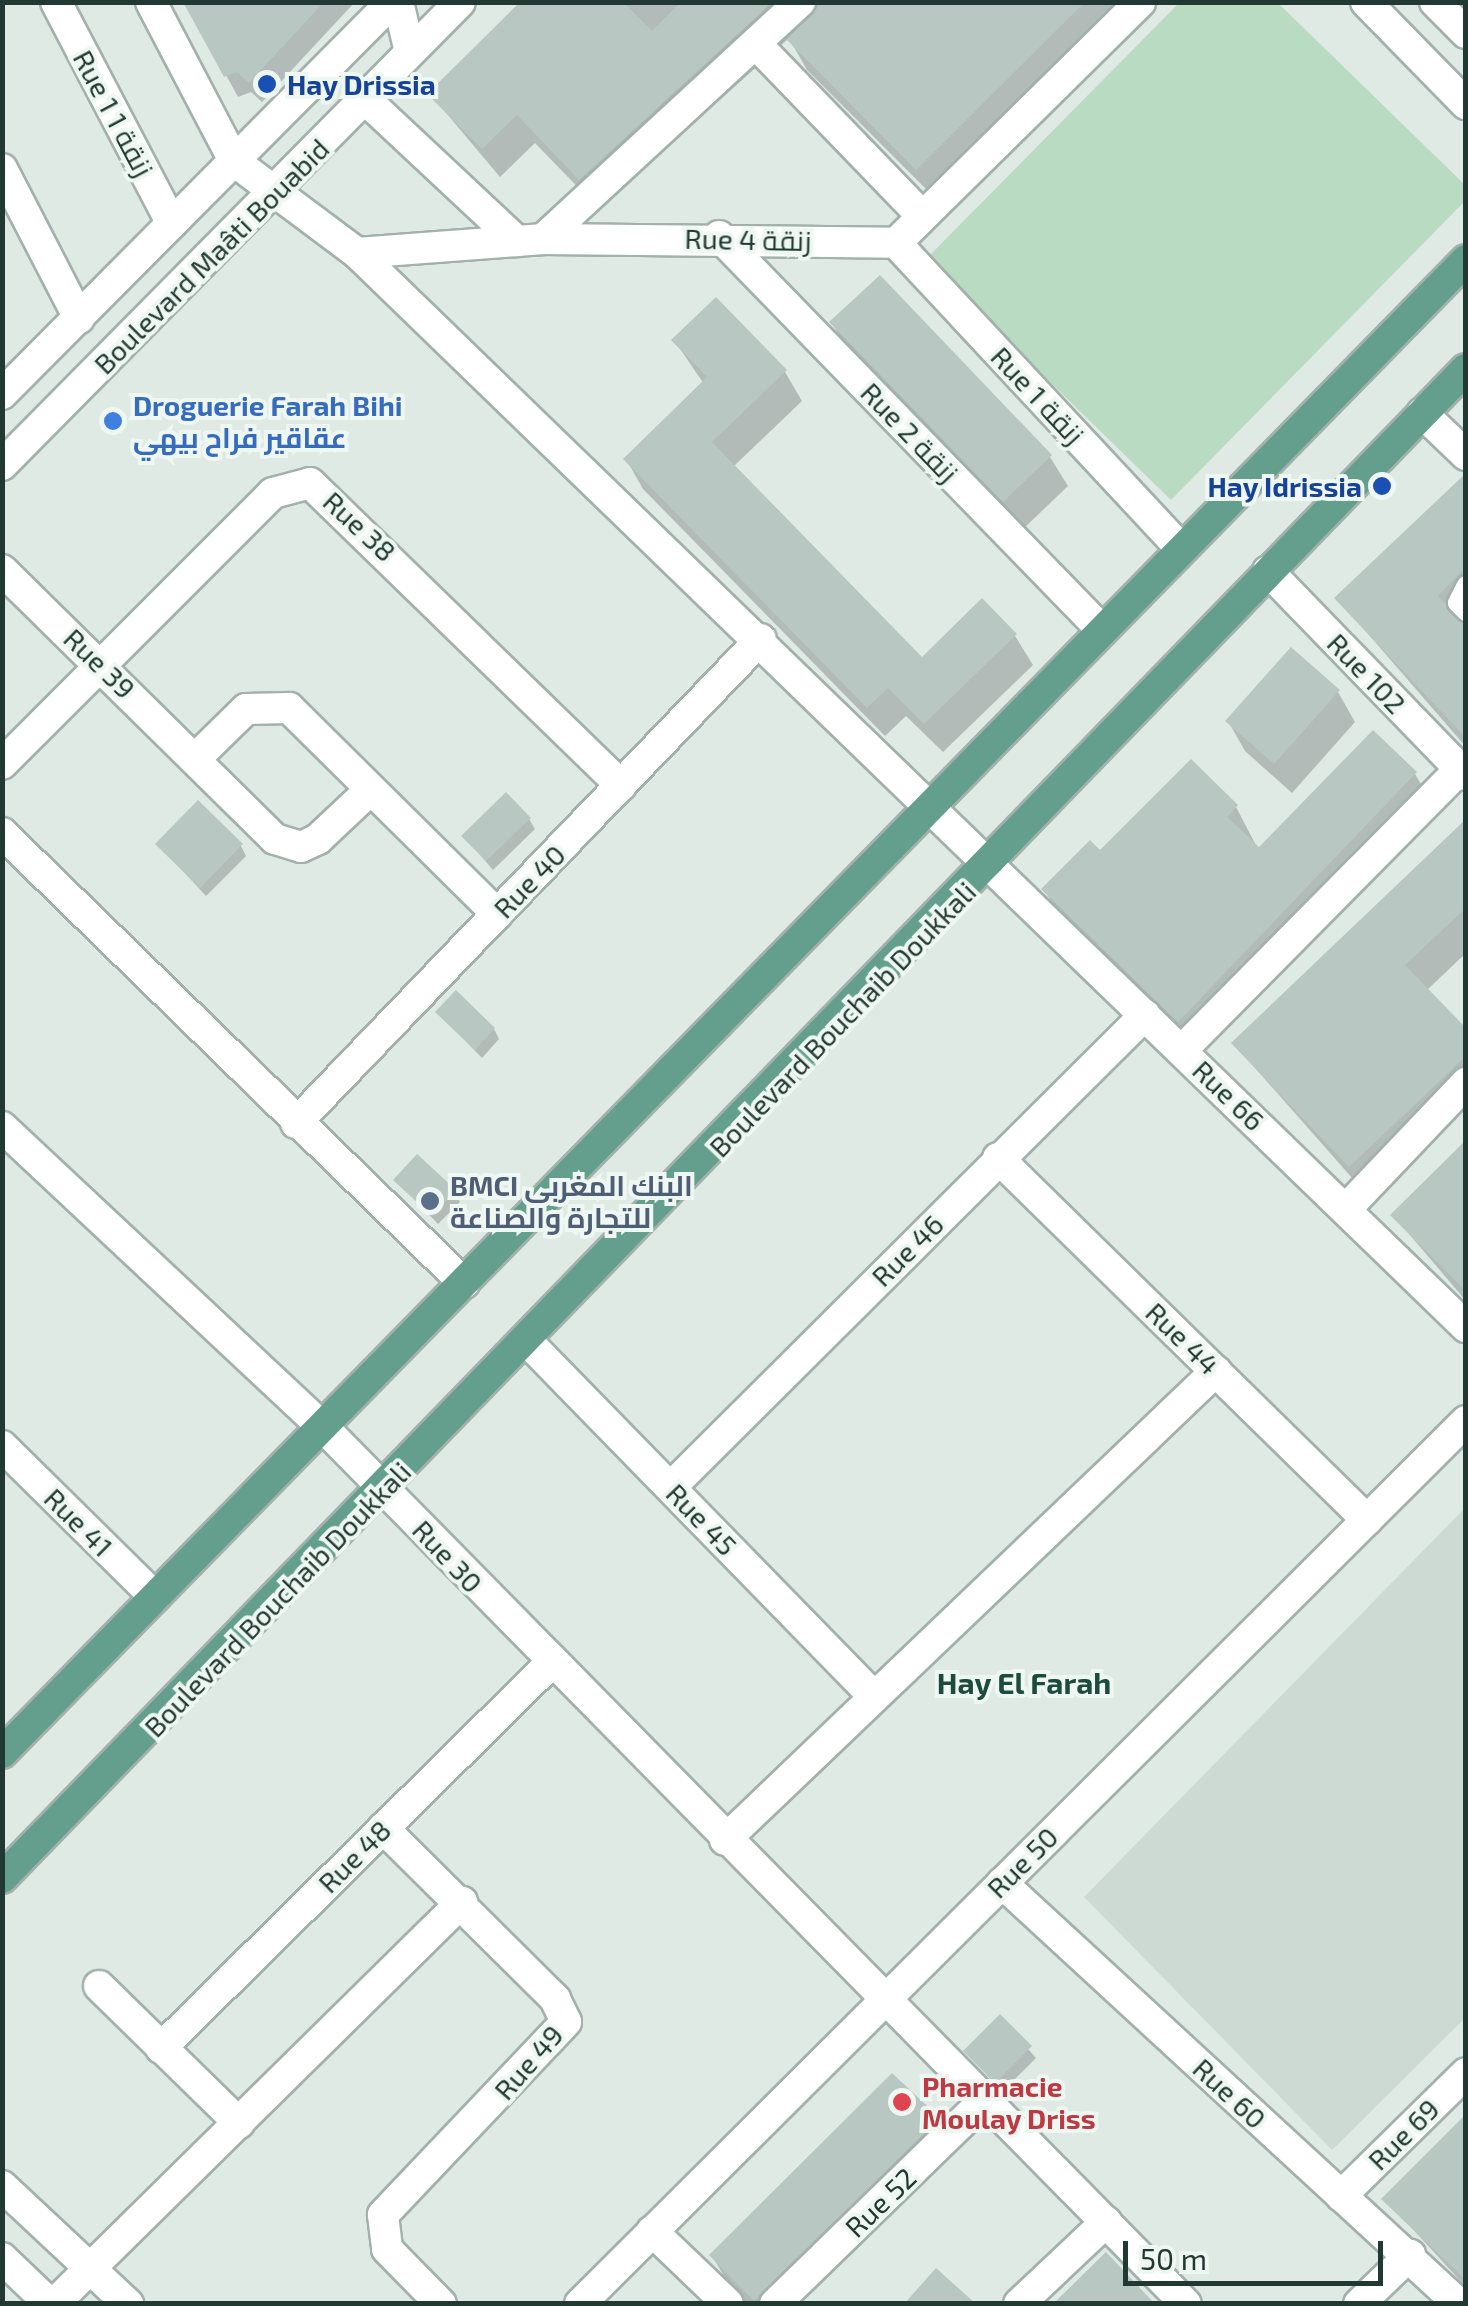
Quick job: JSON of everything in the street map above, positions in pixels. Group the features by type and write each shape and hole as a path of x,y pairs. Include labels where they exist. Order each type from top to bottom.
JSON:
{"main road":[{"path":"2,1752 464,1283 925,804 1466,260"},
{"name":"Boulevard Bouchaib Doukkali","path":"2,1878 385,1490 1466,369"}],"street":[{"name":"Rue 1 زنقة 1","path":"56,2 172,224"},
{"path":"151,2 234,162 280,190 357,253"},
{"name":"Boulevard Maâti Bouabid","path":"2,394 395,2"},
{"path":"395,2 410,52"},
{"name":"Boulevard Maâti Bouabid","path":"2,465 280,190 460,2"},
{"path":"365,99 530,240 758,46 800,2"},
{"path":"896,243 1140,2"},
{"path":"1366,2 1466,104"},
{"path":"1435,2 1466,33"},
{"path":"758,46 922,216"},
{"path":"2,169 79,318"},
{"name":"Rue 4 زنقة","path":"357,253 530,240 719,236 896,243"},
{"name":"Rue 2 زنقة","path":"719,236 1100,628"},
{"name":"Rue 1 زنقة","path":"896,243 1180,548"},
{"name":"Rue 66","path":"357,253 761,639 925,804 1466,1327"},
{"path":"1422,413 1466,455"},
{"name":"Rue 38","path":"2,764 105,668 273,494 310,483 620,785"},
{"name":"Rue 39","path":"2,570 288,846 318,839 370,790"},
{"name":"Rue 102","path":"1268,571 1463,772"},
{"name":"Rue 40","path":"296,1124 761,639"},
{"path":"196,758 246,710 276,703 497,914"},
{"path":"1182,1050 1463,772"},
{"path":"2,833 296,1124 464,1283"},
{"name":"Rue 46","path":"671,1487 1145,1015"},
{"path":"1347,1208 1466,1083"},
{"name":"Rue 30","path":"2,1127 323,1427 550,1664 1186,2304"},
{"name":"Rue 44","path":"998,1158 1367,1520"},
{"name":"Rue 45","path":"528,1342 874,1696"},
{"path":"725,1840 1216,1371"},
{"name":"Rue 50","path":"580,2304 880,1998 1466,1421"},
{"name":"Rue 41","path":"2,1446 154,1597"},
{"name":"Rue 48","path":"161,2048 550,1664"},
{"name":"Rue 49","path":"383,1828 462,1902 566,2022 383,2216 388,2249 441,2304"},
{"name":"Rue 60","path":"1002,1882 1459,2304"},
{"path":"2,2258 52,2304 462,1902"},
{"path":"99,1986 239,2123"},
{"name":"Rue 69","path":"1341,2196 1466,2073"},
{"name":"Rue 52","path":"775,2304 984,2101"},
{"path":"2,2186 92,2266 128,2304"},
{"path":"1020,2304 1106,2222"},
{"path":"652,2231 728,2304"},
{"path":"1359,2304 1410,2255"}],"lane":[{"path":"1466,585 1457,602 1466,612"}],"shaded area":[{"path":"1465,1508 1465,2018 1332,2150 1084,1897"}],"green space":[{"path":"1179,3 1278,3 1465,185 1465,201 1171,500 925,260"}],"building":[{"path":"183,2 324,2 249,83 237,72 224,77"},
{"path":"520,2 623,2 652,31 681,2 772,2 579,180 517,115 482,149 427,94"},
{"path":"818,2 1085,2 916,170 787,40"},
{"path":"880,275 1052,455 1003,502 829,322"},
{"path":"716,297 787,370 712,442 922,657 982,598 1017,634 924,724 888,688 867,708 623,459 707,377 671,340"},
{"path":"1466,473 1466,567 1438,596 1466,626 1466,738 1334,598"},
{"path":"1291,647 1340,690 1274,764 1225,721"},
{"path":"1373,730 1417,772 1178,1022 1041,889 1090,840 1100,850 1191,759 1238,805 1227,817 1259,847"},
{"path":"506,792 531,818 486,861 461,836"},
{"path":"198,800 243,844 200,888 155,844"},
{"path":"1466,819 1466,908 1405,965 1466,1028 1466,1056 1349,1167 1231,1043"},
{"path":"456,990 495,1028 475,1050 435,1012"},
{"path":"1466,1140 1466,1291 1390,1215"},
{"path":"417,1154 456,1190 432,1216 393,1180"},
{"path":"1000,2014 1032,2046 995,2083 963,2051"},
{"path":"892,2073 940,2118 754,2301 709,2255"},
{"path":"1466,2114 1466,2280 1381,2199"},
{"path":"1106,2252 1155,2304 1053,2304"},
{"path":"936,2268 976,2304 904,2304"}],"place":[{"name":"Hay Drissia","path":"267,84"},
{"name":"Droguerie Farah Bihi عقاقير فراح بيهي","path":"113,421"},
{"name":"Hay Idrissia","path":"1382,486"},
{"name":"BMCI البنك المغربي للتجارة والصناعة","path":"430,1201"},
{"name":"Pharmacie Moulay Driss","path":"902,2102"}],"district":[{"name":"Hay El Farah","path":"1024,1682"}]}
